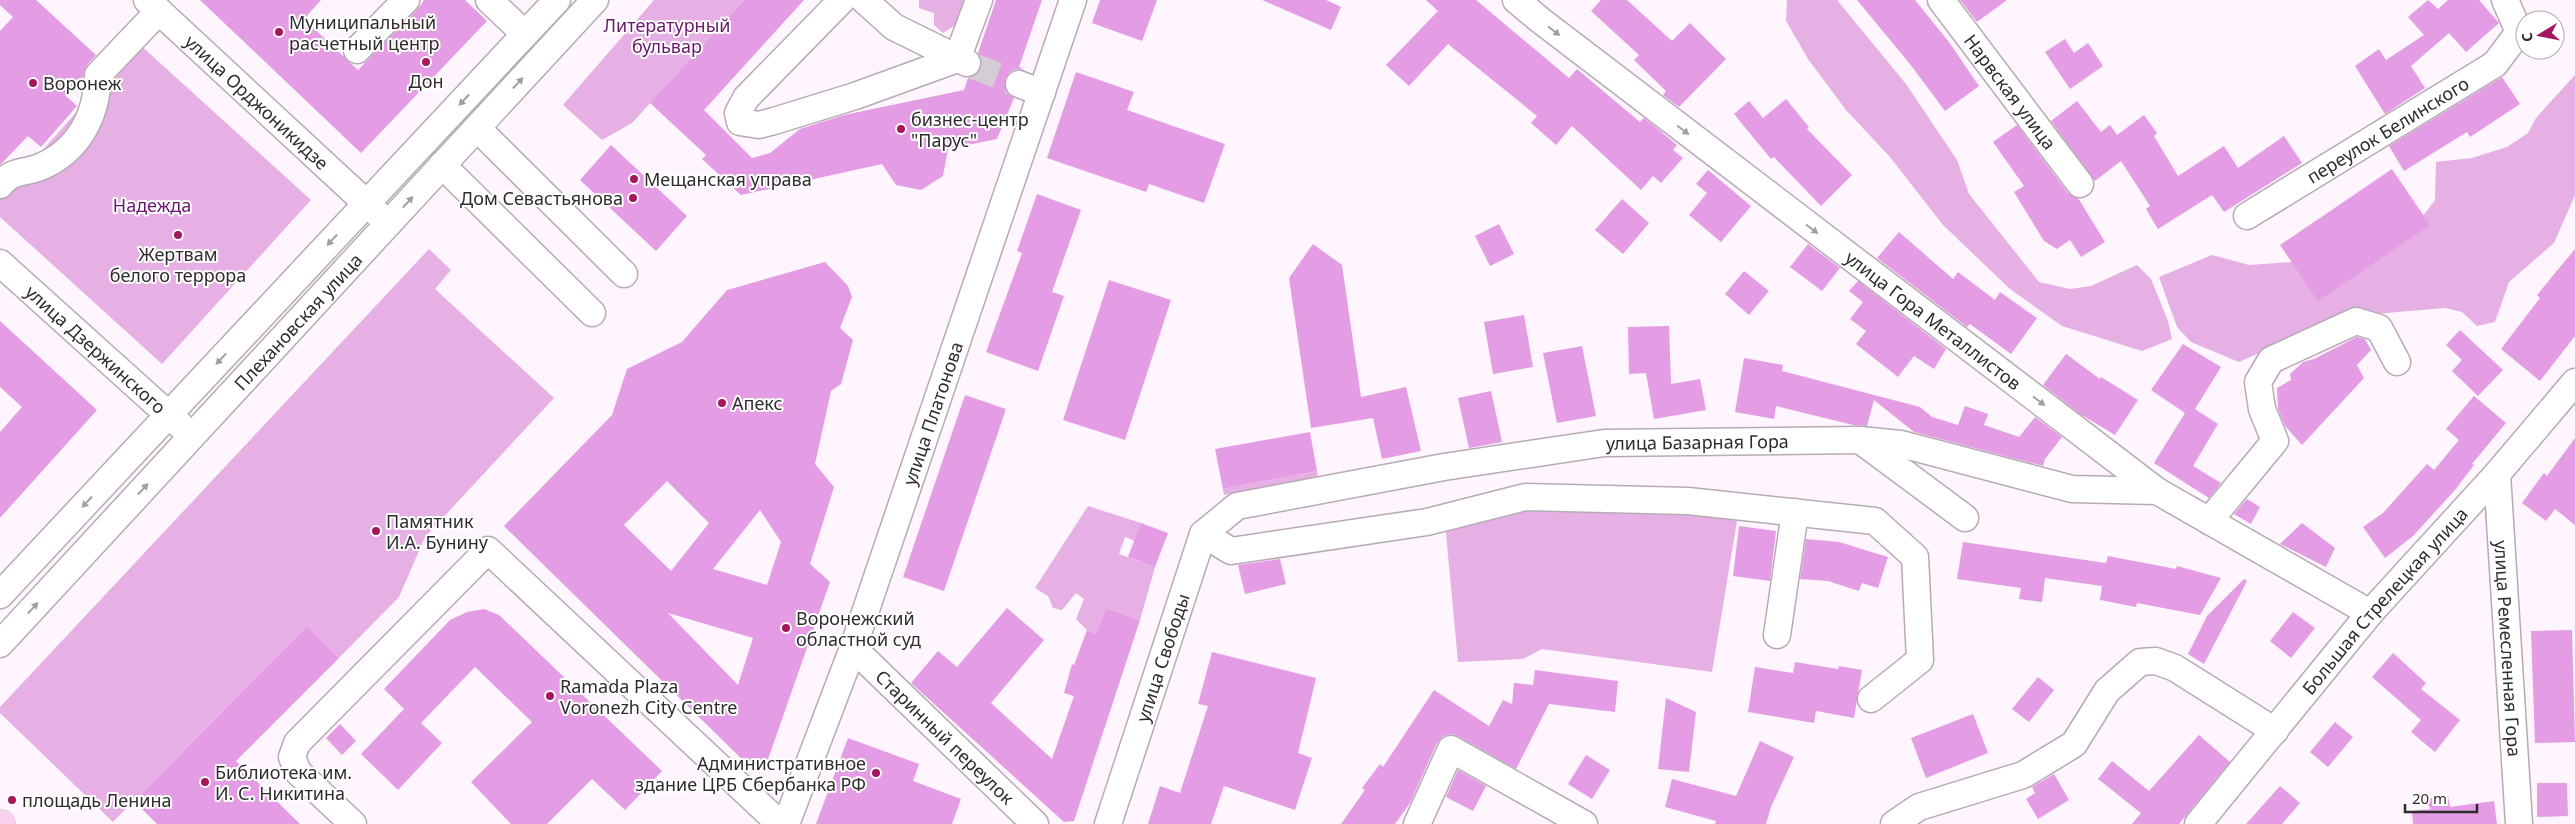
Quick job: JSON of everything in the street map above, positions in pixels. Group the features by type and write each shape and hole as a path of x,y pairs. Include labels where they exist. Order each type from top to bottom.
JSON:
{"street":[{"path":"357,50 406,0"},
{"path":"489,0 525,34"},
{"name":"Плехановская улица","path":"0,595 557,0"},
{"name":"Плехановская улица","path":"0,644 595,0"},
{"path":"842,0 746,98 738,113 740,122 759,125 774,121 965,62"},
{"path":"864,0 894,28 965,62"},
{"path":"965,62 979,0"},
{"name":"улица Платонова","path":"786,824 853,648 1031,88 1073,0"},
{"name":"улица Гора Металлистов","path":"1516,0 1570,44 2157,491 2370,612"},
{"name":"Нарвская улица","path":"1941,0 2080,184"},
{"name":"переулок Белинского","path":"2246,216 2495,64 2519,32 2505,0"},
{"path":"0,185 11,173 31,170 50,163 76,142 92,115 98,91 98,76 153,6"},
{"name":"улица Орджоникидзе","path":"153,6 365,205 389,223"},
{"path":"477,128 624,274"},
{"path":"442,165 592,313"},
{"name":"улица Дзержинского","path":"0,263 192,436"},
{"path":"2209,521 2276,441 2262,409 2258,382 2271,360 2356,321 2379,328 2397,362"},
{"name":"Большая Стрелецкая улица","path":"2198,824 2370,612 2571,394"},
{"path":"1860,440 1965,518"},
{"name":"улица Базарная Гора","path":"1204,534 1237,506 1444,467 1604,443 1860,440 1901,444 2072,489 2157,491"},
{"name":"улица Ремесленная Гора","path":"2497,474 2519,824"},
{"path":"1204,534 1231,551 1427,522 1525,497 1688,501 1875,520 1915,557 1920,660 1871,699"},
{"path":"1777,635 1795,512"},
{"name":"улица Свободы","path":"1108,824 1204,534"},
{"path":"353,824 298,772 292,757 297,743 488,550 780,824"},
{"name":"Старинный переулок","path":"853,648 1035,824"},
{"path":"1894,824 1919,807 2024,775 2074,744 2107,691 2140,662 2156,661 2175,668 2275,731"},
{"path":"1417,824 1451,749 1584,824"}],"green space":[{"name":"Литературный бульвар","path":"654,0 744,0 632,123 602,140 563,105"},
{"path":"919,0 971,0 963,20 943,33 934,25 934,13 919,8"},
{"path":"1787,0 1837,0 1906,84 1957,160 1969,194 2039,282 2070,289 2091,286 2137,265 2151,279 2168,321 2172,339 2142,351 2062,326 2010,289 1943,225 1890,157 1846,110 1808,59 1786,21"},
{"name":"Надежда","path":"138,43 311,200 162,364 0,217 0,198"},
{"path":"2575,75 2575,195 2554,243 2509,282 2495,322 2477,326 2462,312 2445,308 2363,315 2280,344 2239,362 2191,342 2177,327 2159,277 2212,255 2249,265 2308,261 2420,220 2435,200 2436,162 2472,158 2507,147 2528,133 2536,118"},
{"path":"429,249 451,270 435,289 554,398 425,537 399,597 339,658 307,626 113,822 0,713 0,707"},
{"path":"1317,471 1318,477 1224,495 1223,489"},
{"path":"1523,505 1704,510 1737,521 1712,672 1542,649 1523,659 1458,662 1445,523"},
{"path":"1088,506 1141,523 1135,541 1125,537 1119,554 1155,567 1140,620 1106,608 1096,634 1087,630 1076,619 1084,599 1076,593 1062,610 1053,608 1048,596 1035,588"}],"building":[{"path":"0,0 36,0 96,55 87,65 83,77 66,96 77,106 41,147 28,136 0,165 0,31 13,17 0,5"},
{"path":"200,0 321,0 304,19 358,70 417,10 424,0 465,0 487,21 361,153"},
{"name":"бизнес-центр \"Парус\"","path":"744,0 804,0 704,110 752,158 770,153 800,129 844,115 964,90 968,78 976,75 981,69 982,62 978,53 996,0 1042,0 1019,67 1025,70 1017,69 1010,72 1005,79 1007,93 1014,98 997,139 948,149 943,176 921,190 896,185 882,164 741,195 702,159 706,155 650,103"},
{"path":"1100,0 1157,0 1142,41 1092,23"},
{"path":"1262,0 1326,0 1341,7 1331,30"},
{"path":"1426,0 1476,0 1569,78 1577,69 1640,122 1644,118 1677,145 1673,150 1683,158 1661,183 1653,176 1641,190 1572,126 1556,145 1531,123 1537,116 1448,44 1409,86 1386,65 1438,11"},
{"path":"1601,0 1627,0 1672,41 1690,23 1726,59 1679,107 1663,95 1666,91 1634,60 1639,55 1591,11"},
{"path":"1857,0 1915,0 1949,42 1979,86 1945,111 1910,64"},
{"path":"1960,0 2007,0 1977,22"},
{"path":"2428,0 2438,9 2448,0 2479,0 2499,23 2466,52 2449,33 2411,66 2425,88 2385,114 2355,66 2379,49 2386,60 2424,35 2408,17"},
{"path":"2065,39 2074,53 2088,43 2103,66 2070,89 2045,52"},
{"path":"1076,72 1134,92 1127,110 1225,144 1204,203 1149,184 1146,192 1047,158"},
{"path":"2502,77 2520,104 2470,137 2467,132 2404,171 2389,146"},
{"path":"1786,99 1809,127 1807,129 1852,175 1821,206 1774,157 1771,159 1734,114 1749,101 1763,118"},
{"path":"2077,101 2101,132 2110,125 2117,135 2144,115 2157,133 2154,136 2178,176 2224,146 2238,168 2284,136 2302,163 2224,212 2212,195 2158,229 2146,209 2150,206 2121,161 2095,181 2051,121"},
{"path":"2017,125 2068,193 2078,198 2105,242 2081,257 2070,240 2057,249 2044,241 2014,192 2024,186 1993,142"},
{"name":"Дом Севастьянова","path":"611,145 687,216 656,251 580,180"},
{"path":"2392,169 2430,225 2318,301 2280,245"},
{"path":"1708,170 1751,206 1721,242 1689,215 1707,193 1696,184"},
{"path":"1037,194 1081,210 1052,292 1064,296 1038,371 986,352 1022,253 1017,251"},
{"path":"1622,199 1649,223 1623,254 1595,230"},
{"path":"1499,224 1514,254 1490,266 1475,236"},
{"path":"1899,232 1953,279 1958,272 1995,300 2000,292 2037,318 2011,354 1970,324 1967,327 1877,258"},
{"path":"1313,244 1342,265 1361,397 1406,387 1421,451 1382,459 1373,418 1311,428 1289,278"},
{"path":"1808,244 1840,268 1822,291 1790,267"},
{"path":"2575,249 2575,336 2540,381 2501,349 2540,298 2537,295"},
{"path":"825,262 848,286 852,297 840,328 853,340 841,384 831,391 815,464 834,487 810,564 830,582 767,762 750,767 504,526 612,415 627,369 682,342 727,290","holes":["667,481 709,523 671,571 624,525","760,510 781,542 767,585 713,569","668,613 753,638 738,685"]},
{"path":"1744,271 1769,291 1749,315 1725,294"},
{"path":"1109,280 1171,300 1125,440 1063,420"},
{"path":"1858,281 1946,349 1934,369 1914,356 1898,377 1856,344 1866,331 1850,319 1863,302 1849,291"},
{"path":"1524,315 1533,367 1493,374 1484,322"},
{"path":"0,321 97,410 0,518 0,432 22,407 0,387"},
{"path":"1669,326 1671,384 1700,379 1706,410 1654,419 1646,373 1629,374 1628,327"},
{"path":"2460,330 2503,370 2478,396 2452,371 2462,360 2446,345"},
{"path":"2357,337 2365,339 2371,350 2357,365 2364,378 2302,445 2285,426 2278,409 2277,388 2291,380 2290,374 2303,362 2314,359"},
{"path":"2183,344 2221,367 2195,409 2218,424 2193,466 2221,483 2209,498 2154,463 2185,413 2151,390"},
{"path":"1582,346 1596,416 1557,423 1543,353"},
{"path":"2066,354 2100,379 2101,377 2138,400 2115,435 2080,414 2043,385"},
{"path":"1744,358 1783,365 1782,371 1920,407 1932,417 1958,425 1965,406 1988,414 1984,425 2019,437 2035,417 2062,437 2045,459 2043,466 1914,432 1874,400 1867,426 1853,425 1776,406 1774,419 1735,412"},
{"path":"1491,391 1502,442 1469,448 1458,398"},
{"path":"965,395 1006,409 944,591 903,577"},
{"path":"2474,396 2506,423 2472,464 2474,465 2455,490 2413,536 2385,558 2363,527 2383,513 2427,464 2434,470 2459,440 2446,429"},
{"path":"1310,432 1317,471 1223,489 1215,449"},
{"path":"2575,438 2575,525 2555,509 2546,521 2522,503 2544,473 2547,476"},
{"path":"2247,499 2260,507 2251,524 2234,514"},
{"path":"1141,523 1168,533 1155,567 1128,557"},
{"path":"2302,523 2335,548 2326,567 2280,544"},
{"path":"1739,526 1776,531 1770,581 1733,576"},
{"path":"1806,539 1839,542 1888,557 1878,588 1862,583 1859,591 1828,581 1800,579"},
{"path":"1963,542 2106,563 2108,556 2176,569 2177,566 2221,578 2200,615 2137,603 2136,607 2100,600 2102,586 2045,578 2042,602 2019,599 2021,588 1957,579"},
{"path":"1280,559 1286,584 1245,594 1238,565"},
{"path":"2244,579 2247,581 2204,664 2188,654 2207,616"},
{"path":"1007,608 1044,640 991,703 1052,759 1074,696 1064,693 1072,664 1074,665 1087,630 1096,634 1106,608 1140,620 1074,821 1064,822 911,683 938,651 957,667"},
{"path":"484,609 499,615 662,771 625,810 592,779 547,824 511,824 471,782 532,722 475,667 421,723 442,743 398,790 361,754 404,709 384,689 450,620 467,612"},
{"path":"2293,612 2315,628 2291,658 2270,641"},
{"path":"307,626 339,658 236,761 300,824 157,824 134,801"},
{"path":"2572,630 2575,742 2535,743 2531,631"},
{"path":"1212,652 1316,678 1298,753 1312,758 1295,810 1224,786 1211,824 1148,824 1160,786 1180,793 1208,706 1198,704"},
{"path":"2393,653 2426,683 2421,689 2460,720 2435,752 2411,732 2421,720 2372,677"},
{"path":"1795,662 1838,669 1839,666 1862,670 1854,718 1816,711 1814,723 1748,712 1755,667 1793,673"},
{"path":"1535,670 1618,681 1615,712 1549,704 1516,769 1458,736 1451,734 1443,736 1437,743 1410,803 1395,824 1341,824 1365,790 1362,788 1380,764 1383,767 1434,690 1489,726 1503,700 1512,704 1514,683 1533,685"},
{"path":"2038,677 2054,690 2029,722 2012,709"},
{"path":"1666,698 1696,712 1689,772 1658,769"},
{"path":"1973,714 1988,753 1926,778 1911,738"},
{"path":"2335,722 2353,737 2328,767 2310,752"},
{"path":"340,724 356,741 342,755 326,738"},
{"path":"2199,735 2230,762 2179,824 2132,824 2141,813 2098,779 2112,761 2149,791"},
{"name":"Административное здание ЦРБ Сбербанка РФ","path":"848,738 919,764 913,781 961,799 952,824 816,824"},
{"path":"1760,741 1794,757 1771,807 1766,824 1715,824 1716,821 1665,807 1672,779 1736,796"},
{"path":"1586,755 1610,770 1592,799 1568,784"},
{"path":"1458,770 1486,786 1473,811 1446,797"},
{"path":"2054,774 2069,800 2038,819 2026,799 2035,793 2032,787"},
{"path":"2537,783 2567,783 2568,816 2537,817"},
{"path":"2280,786 2300,803 2282,824 2246,824"},
{"path":"2448,796 2450,807 2494,801 2497,824 2413,824 2412,811 2431,809 2424,799"}],"tunnel":[{"path":"973,66 1019,84"}],"place":[{"name":"Муниципальный расчетный центр","path":"279,32"},
{"name":"Дон","path":"426,62"},
{"name":"Воронеж","path":"33,83"},
{"name":"бизнес-центр \"Парус\"","path":"901,129"},
{"name":"Мещанская управа","path":"634,179"},
{"name":"Дом Севастьянова","path":"633,198"},
{"name":"Жертвам белого террора","path":"178,235"},
{"name":"Апекс","path":"722,403"},
{"name":"Памятник И.А. Бунину","path":"376,531"},
{"name":"Воронежский областной суд","path":"786,628"},
{"name":"Ramada Plaza Voronezh City Centre","path":"550,696"},
{"name":"Административное здание ЦРБ Сбербанка РФ","path":"876,773"},
{"name":"Библиотека им. И. С. Никитина","path":"205,782"},
{"name":"площадь Ленина","path":"12,800"}]}
